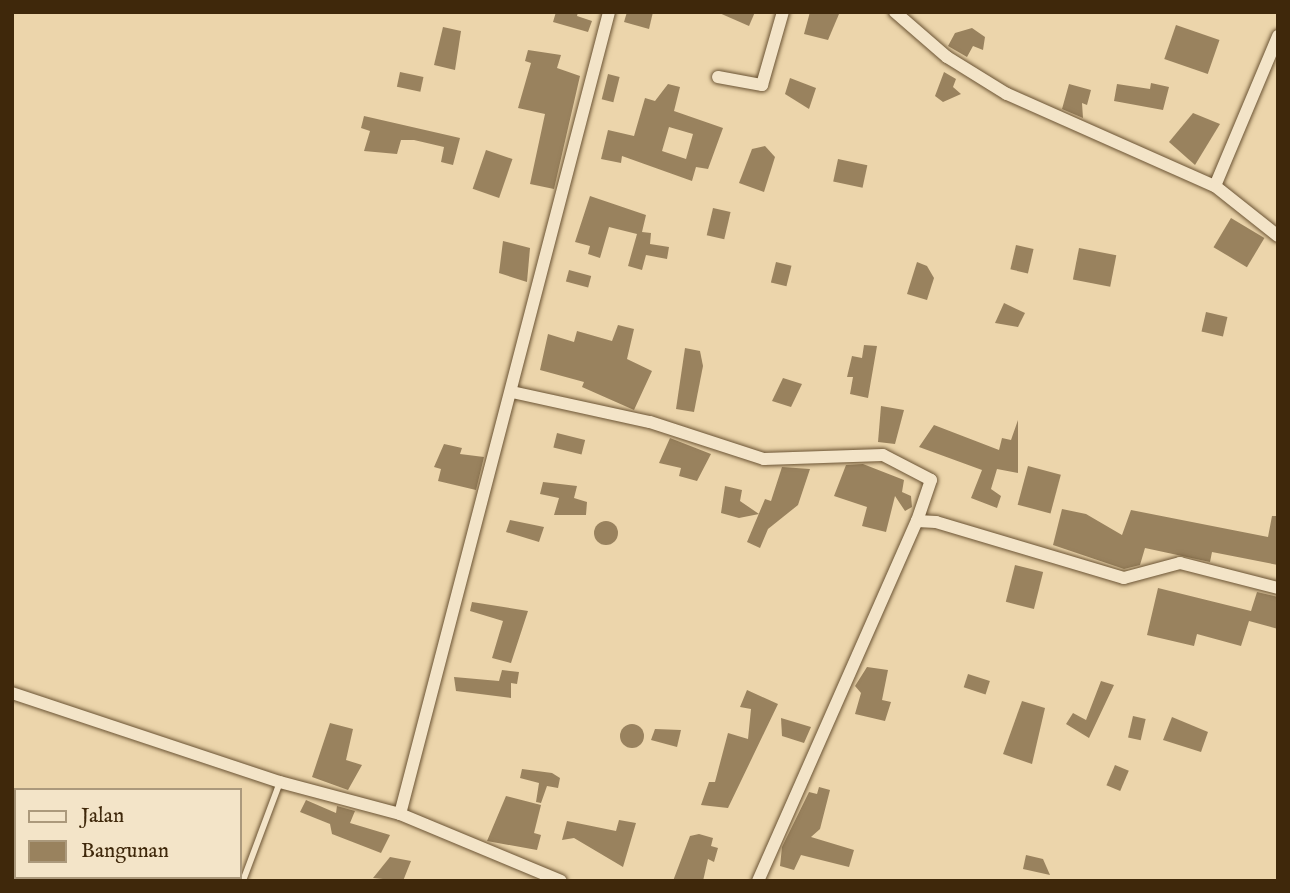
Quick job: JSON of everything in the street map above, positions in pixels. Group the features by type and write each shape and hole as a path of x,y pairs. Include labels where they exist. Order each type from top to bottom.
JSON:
{"street":[{"path":"400,814 609,12"},
{"path":"718,77 762,85 783,12"},
{"path":"895,12 947,57 1007,94 1215,186 1278,236"},
{"path":"1215,186 1278,36"},
{"path":"512,392 650,422 764,459 883,455 929,476 931,490 758,881"},
{"path":"917,521 936,522 1124,578 1180,563 1278,588"},
{"path":"12,693 280,782 400,814 561,881"}],"lane":[{"path":"243,881 280,782"}],"building":[{"path":"556,12 578,12 577,16 592,21 588,32 553,22"},
{"path":"627,12 653,12 649,29 624,22"},
{"path":"717,12 755,12 749,26"},
{"path":"810,12 839,14 828,40 804,34"},
{"path":"1176,25 1219,40 1208,74 1164,59"},
{"path":"443,27 461,31 455,70 434,65"},
{"path":"972,28 985,37 983,50 973,46 967,57 948,46 955,33"},
{"path":"528,50 561,55 557,68 580,76 554,189 530,184 545,114 518,108 531,63 525,61"},
{"path":"400,72 423,77 420,92 397,87"},
{"path":"944,72 956,79 953,87 961,94 943,102 935,96"},
{"path":"608,74 620,77 613,102 602,99"},
{"path":"790,78 816,88 809,109 785,94"},
{"path":"1151,83 1169,87 1163,110 1114,101 1117,84 1150,89"},
{"path":"668,84 680,87 674,111 723,128 708,169 696,167 692,181 622,156 621,163 601,159 608,130 634,136 645,98 655,101","holes":["669,127 693,134 686,159 662,151"]},
{"path":"1069,84 1091,90 1087,105 1082,103 1083,118 1062,109"},
{"path":"1193,113 1220,124 1195,165 1169,142"},
{"path":"364,116 460,138 453,165 441,162 444,147 414,140 401,140 397,154 364,151 370,131 361,128"},
{"path":"765,146 775,157 764,192 739,183 752,149"},
{"path":"486,150 512,159 499,198 473,189"},
{"path":"838,159 867,165 863,188 833,181"},
{"path":"590,196 646,215 642,232 651,233 650,244 669,247 667,259 646,255 642,270 628,266 637,234 609,227 600,258 588,254 590,246 575,242"},
{"path":"713,208 731,212 724,239 707,235"},
{"path":"1231,218 1264,238 1247,267 1213,247"},
{"path":"503,241 530,248 527,282 499,273"},
{"path":"1016,245 1034,249 1028,273 1010,269"},
{"path":"1079,248 1116,255 1110,287 1073,279"},
{"path":"776,262 792,266 786,286 771,282"},
{"path":"917,262 927,266 934,278 927,300 907,294"},
{"path":"569,270 591,276 588,288 566,282"},
{"path":"1004,303 1025,313 1018,327 995,323"},
{"path":"1206,312 1227,317 1223,336 1202,331"},
{"path":"618,325 634,329 627,359 652,371 634,410 582,387 584,382 540,370 548,334 574,342 577,331 612,341"},
{"path":"864,345 877,346 868,398 850,394 853,377 847,377 852,356 862,358"},
{"path":"685,348 700,351 703,366 694,412 676,409"},
{"path":"783,378 802,384 791,407 772,401"},
{"path":"881,406 904,410 895,444 878,442"},
{"path":"1018,420 1018,473 997,469 991,489 1001,496 997,508 971,498 982,470 919,447 934,425 999,450 1002,438 1011,440"},
{"path":"557,433 585,440 582,455 553,448"},
{"path":"670,438 711,454 697,481 679,476 681,468 659,463"},
{"path":"444,444 462,448 460,454 484,457 476,490 438,481 441,469 434,467"},
{"path":"863,464 904,480 902,492 911,496 912,507 905,511 895,496 886,532 862,526 867,507 834,496 846,465"},
{"path":"1028,466 1061,475 1050,513 1018,505"},
{"path":"782,467 810,469 798,505 768,529 760,548 747,542 765,499 771,501"},
{"path":"543,482 577,486 574,498 587,502 586,515 554,515 559,498 540,494"},
{"path":"725,486 742,490 740,501 759,514 739,518 721,513"},
{"path":"1062,509 1086,514 1122,535 1131,510 1268,537 1272,516 1278,516 1278,565 1212,552 1210,562 1145,548 1140,565 1124,569 1053,545"},
{"path":"510,520 544,527 539,542 506,532"},
{"path":"606,521 615,524 618,533 615,542 606,545 597,542 594,533 597,524"},
{"path":"1015,565 1043,572 1034,609 1006,602"},
{"path":"1158,588 1251,611 1257,592 1278,597 1278,629 1249,621 1241,646 1197,634 1194,646 1147,635"},
{"path":"472,602 528,611 511,663 492,658 503,621 470,611"},
{"path":"867,667 888,670 882,700 891,702 885,721 855,714 861,693 855,686"},
{"path":"502,670 519,672 517,684 511,683 511,698 456,691 454,677 499,681"},
{"path":"968,674 990,681 986,694 964,687"},
{"path":"1101,681 1114,685 1089,738 1066,724 1073,713 1086,720"},
{"path":"747,690 778,704 728,808 701,805 709,782 715,782 728,733 748,739 751,709 740,707"},
{"path":"1022,701 1045,708 1032,764 1003,754"},
{"path":"1133,716 1146,719 1141,740 1128,737"},
{"path":"1172,717 1208,732 1201,752 1163,740"},
{"path":"781,718 811,727 804,743 782,736"},
{"path":"330,723 353,729 346,760 362,765 348,790 312,777"},
{"path":"632,724 641,727 644,736 641,745 632,748 623,745 620,736 623,727"},
{"path":"655,729 681,730 677,747 651,740"},
{"path":"1115,765 1129,771 1120,791 1106,785"},
{"path":"522,769 552,773 560,778 558,788 547,786 541,803 536,802 539,783 520,778"},
{"path":"819,787 830,790 820,829 811,837 854,850 849,867 801,855 794,870 780,866 782,847 809,792 817,794"},
{"path":"506,796 541,805 534,833 541,835 537,850 487,841"},
{"path":"306,800 336,813 337,806 355,811 350,823 390,835 381,853 332,834 330,824 300,812"},
{"path":"619,820 636,823 623,867 574,838 562,840 567,821 616,831"},
{"path":"699,834 713,838 711,846 718,848 714,862 708,859 703,881 673,881 690,836"},
{"path":"1026,855 1043,859 1050,875 1023,869"},
{"path":"390,857 411,861 403,881 373,878"}]}
